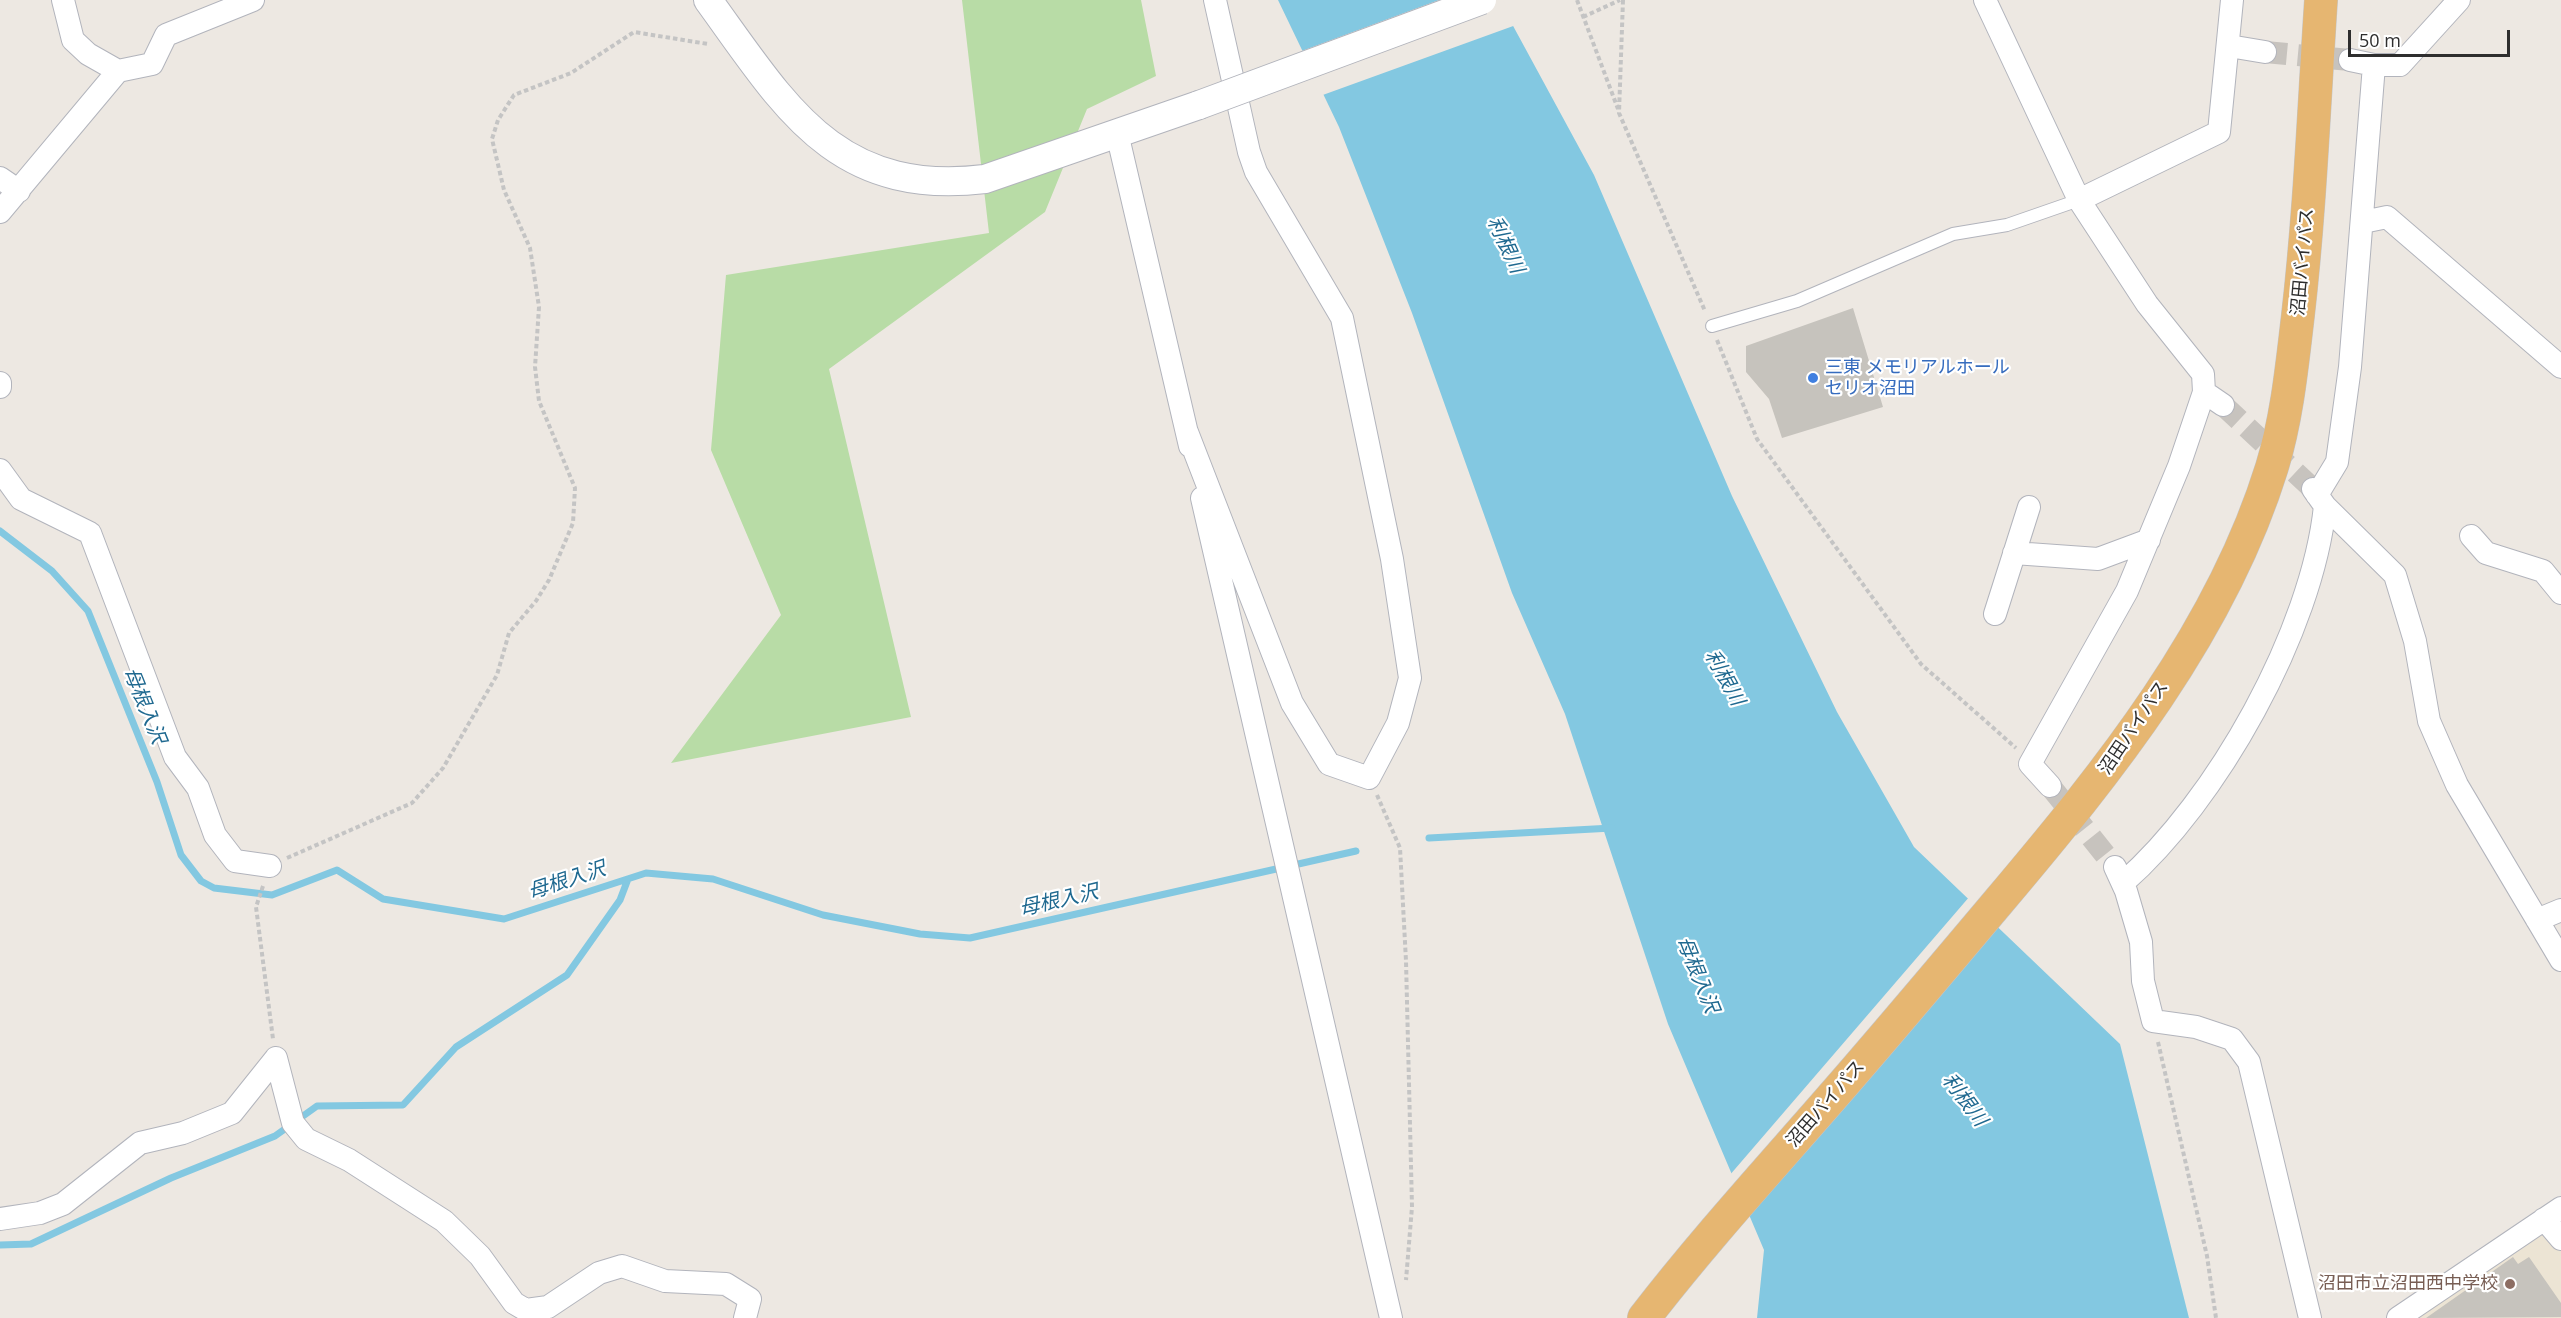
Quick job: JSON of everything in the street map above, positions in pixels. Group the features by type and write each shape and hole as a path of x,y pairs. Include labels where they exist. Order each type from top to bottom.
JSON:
{"highway":[{"name":"沼田バイパス","path":"1644,1318 1689,1259 1882,1040 2066,822 2111,765 2202,621 2238,551 2272,466 2292,372 2304,266 2321,0"}],"street":[{"path":"63,0 73,40 88,54 118,71"},
{"path":"0,212 118,71 152,64 166,34 253,0"},
{"path":"708,0 800,120 837,152 876,169 915,180 951,183 985,179 1199,105 1482,0"},
{"path":"1186,432 1292,703 1329,764 1369,778 1398,723 1410,678 1392,559 1342,318 1256,172 1249,152 1215,0"},
{"path":"1985,0 2079,201 2147,304 2203,374 2204,392 2149,540 2127,591 2030,764 2050,786"},
{"path":"2079,201 2219,132 2232,0"},
{"path":"2350,60 2374,66 2400,65 2459,0"},
{"path":"2229,46 2265,52"},
{"path":"2310,1318 2248,1062 2232,1039 2196,1027 2153,1021 2143,981 2141,942 2119,875 2146,862 2219,772 2262,695 2295,622 2318,552 2318,497 2337,462 2350,367 2374,66"},
{"path":"1117,133 1391,1318"},
{"path":"0,178 19,191"},
{"path":"2363,222 2387,217 2561,367"},
{"path":"2204,392 2223,405"},
{"path":"0,470 21,499 90,533 176,758 198,788 215,836 235,861 270,866"},
{"path":"2318,497 2395,575 2415,641 2429,721 2457,785 2561,960"},
{"path":"1995,614 2029,507"},
{"path":"2471,536 2486,553 2543,571 2561,593"},
{"path":"2014,553 2098,559 2149,540"},
{"path":"2537,920 2561,910"},
{"path":"0,1219 39,1213 63,1204 140,1143 183,1133 232,1113 276,1058"},
{"path":"276,1058 293,1123 306,1139 349,1160 444,1221 480,1256 514,1303 526,1310 548,1306 599,1273 622,1266 665,1281 726,1284 750,1299 745,1318"},
{"path":"2398,1318 2553,1213 2561,1239"}],"lane":[{"path":"1712,326 1797,301 1953,234 2007,225 2079,201"}],"path":[{"path":"1577,0 1619,113 1712,326 1757,440 1921,664 2012,743 2030,764"},
{"path":"1583,17 1622,0 1619,113"},
{"path":"276,1058 256,907 270,866 412,803 443,768 497,675 509,633 536,601 549,580 573,523 575,488 539,401 535,367 539,307 530,248 504,190 492,139 498,120 514,96 571,73 634,32 745,50"},
{"path":"1369,778 1400,848 1406,961 1412,1207 1406,1285"},
{"path":"2153,1021 2207,1256 2216,1318"}],"shaded area":[{"name":"沼田市立沼田西中学校","path":"2536,1232 2547,1233 2561,1251 2561,1318 2409,1318"}],"green space":[{"path":"962,0 1141,0 1156,76 1087,109 1045,212 829,369 911,717 671,763 781,615 711,450 726,275 989,233"}],"water":[{"name":"利根川","path":"1278,0 1499,0 1594,175 1732,496 1837,712 1914,847 2120,1044 2189,1318 1757,1318 1764,1250 1668,1024 1565,714 1512,593 1412,313 1339,127"}],"pier":[{"path":"1439,0 1503,0 1516,25 1320,96 1299,52"},
{"path":"1970,896 1998,923 1746,1216 1729,1176"}],"building":[{"name":"三東 メモリアルホール セリオ沼田","path":"1853,308 1883,407 1782,438 1769,399 1746,372 1746,346"},
{"name":"沼田市立沼田西中学校","path":"2513,1257 2518,1264 2529,1257 2561,1303 2561,1317 2426,1318"}],"waterway":[{"name":"母根入沢","path":"0,531 52,571 88,611 157,782 181,855 201,881 214,888 272,895 337,870 383,899 504,919 646,873 713,879 823,915 920,934 970,938 1356,851"},
{"name":"母根入沢","path":"1429,838 1612,828"},
{"path":"0,1245 31,1244 171,1178 275,1136 317,1106 403,1105 456,1047 567,975 620,900 628,879"}],"tunnel":[{"path":"2265,52 2350,60"},
{"path":"2223,405 2313,489"},
{"path":"2050,786 2115,867"}],"place":[{"name":"三東 メモリアルホール セリオ沼田","path":"1813,378"},
{"name":"沼田市立沼田西中学校","path":"2510,1284"}]}
